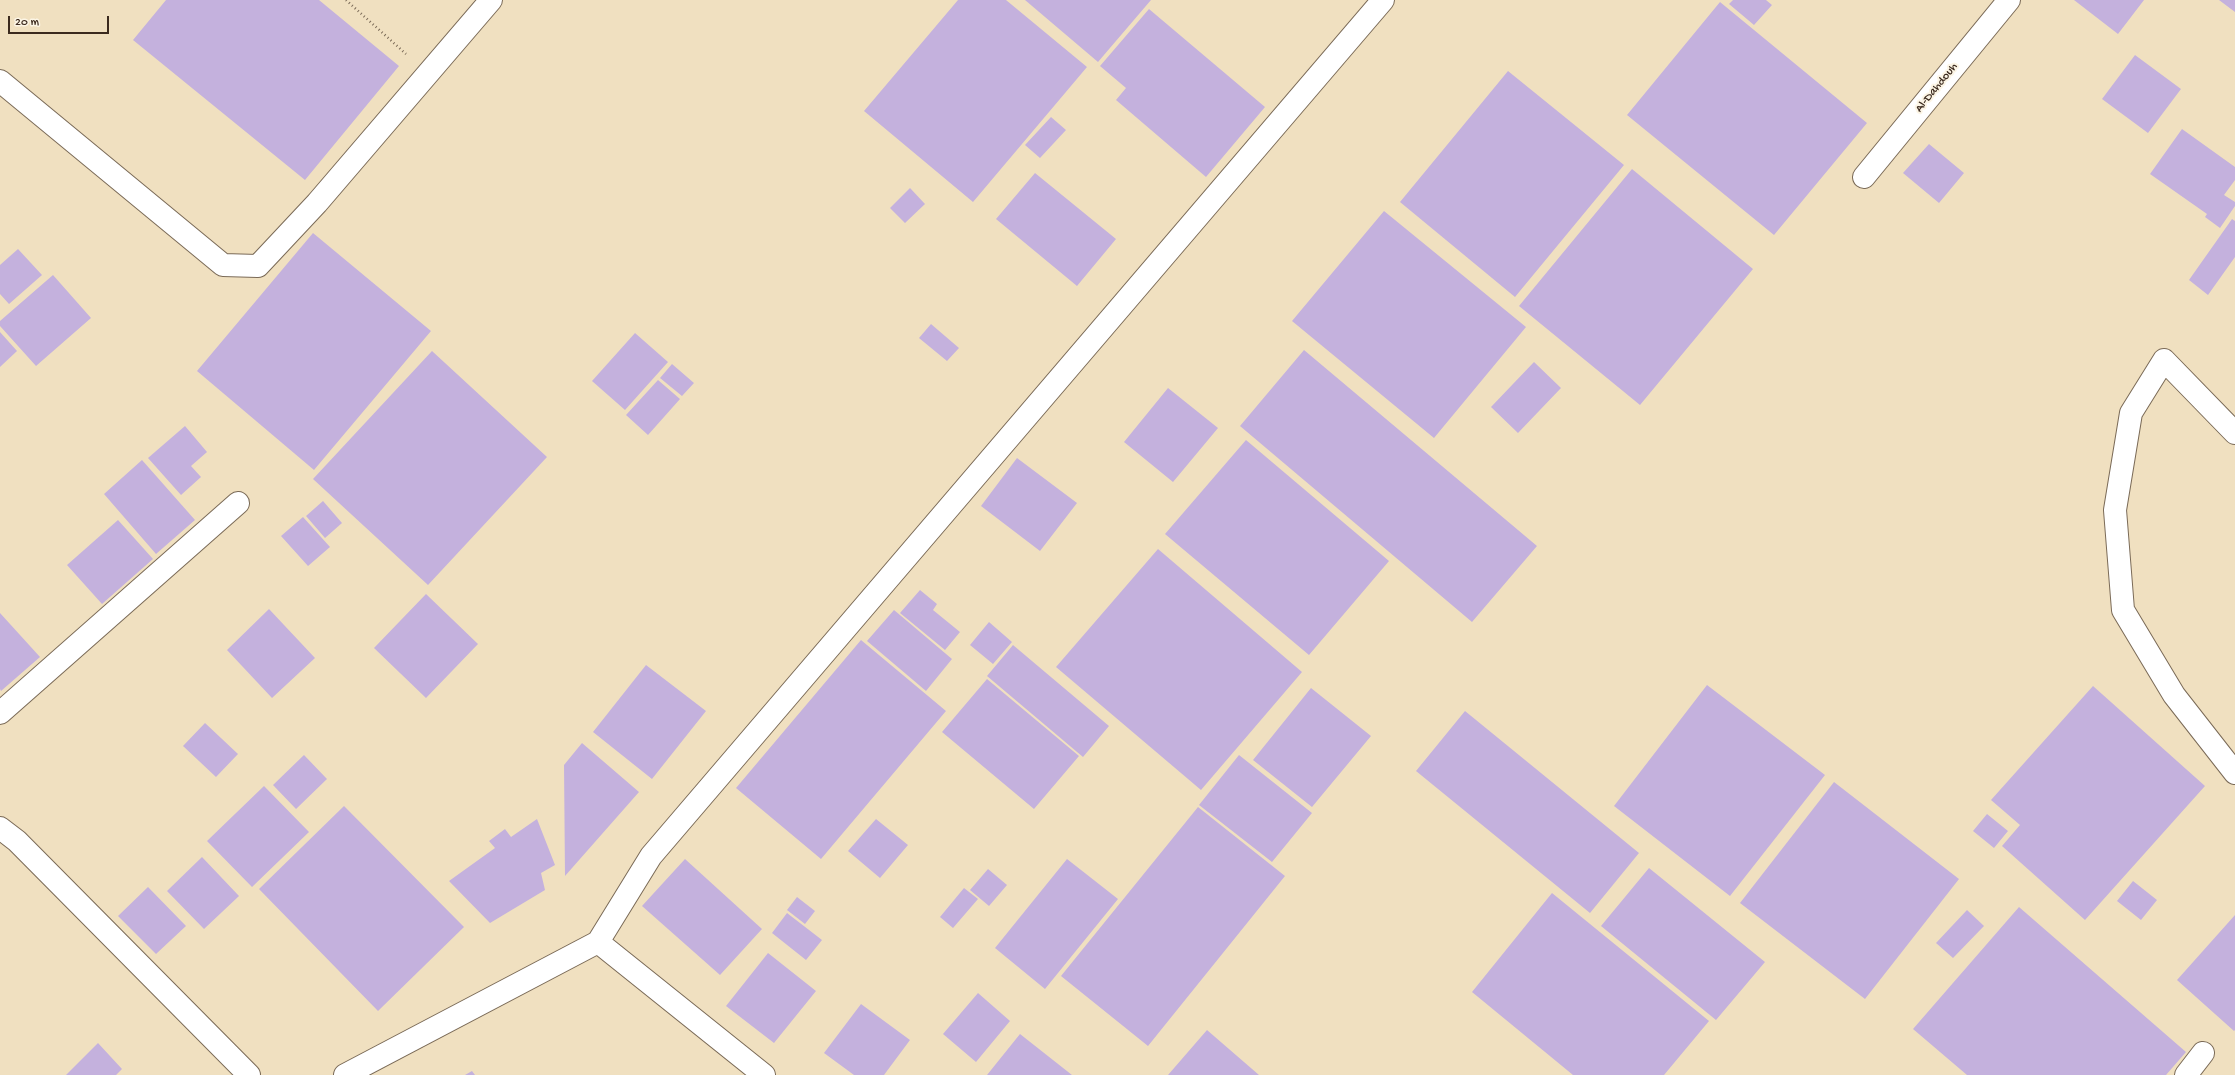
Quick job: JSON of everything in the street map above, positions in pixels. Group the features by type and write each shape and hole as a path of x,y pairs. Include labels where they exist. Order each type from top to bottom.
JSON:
{"street":[{"path":"0,81 223,265 258,266 317,203 491,0"},
{"path":"345,1075 598,942 651,856 1382,0"},
{"name":"Al-Dahdouh","path":"1864,177 2009,0"},
{"path":"2235,433 2164,360 2131,414 2115,510 2123,610 2174,695 2235,773"},
{"path":"0,713 238,503"},
{"path":"0,828 16,841 249,1075"},
{"path":"598,942 764,1075"},
{"path":"2186,1075 2203,1053"}],"path":[{"path":"346,0 427,73"}],"building":[{"path":"166,0 319,0 399,66 305,180 133,40"},
{"path":"958,0 1006,0 1087,67 973,202 864,111"},
{"path":"1025,0 1151,0 1098,62"},
{"path":"1733,0 1766,0 1772,5 1754,25 1729,4"},
{"path":"2074,0 2144,0 2118,34"},
{"path":"2219,0 2235,0 2235,12"},
{"path":"1720,2 1867,123 1774,235 1627,115"},
{"path":"1149,9 1265,107 1206,177 1116,100 1126,88 1100,66"},
{"path":"2135,55 2181,89 2148,133 2102,99"},
{"path":"1508,71 1624,165 1515,297 1400,202"},
{"path":"1051,117 1066,130 1040,158 1025,145"},
{"path":"2182,129 2235,167 2235,180 2224,195 2235,202 2235,206 2220,228 2205,217 2207,214 2150,174"},
{"path":"1929,144 1964,173 1939,203 1903,173"},
{"path":"1632,169 1753,269 1640,405 1519,306"},
{"path":"1035,173 1116,239 1077,286 996,219"},
{"path":"910,188 925,204 905,223 890,208"},
{"path":"1384,211 1526,327 1434,438 1292,321"},
{"path":"2232,219 2235,221 2235,257 2208,295 2189,280"},
{"path":"313,233 431,331 314,470 197,371"},
{"path":"18,249 42,275 9,304 0,294 0,265"},
{"path":"53,275 91,318 36,366 0,326 0,321"},
{"path":"931,324 959,348 947,361 919,338"},
{"path":"0,332 17,351 0,367"},
{"path":"635,333 668,362 625,410 592,381"},
{"path":"1304,350 1537,546 1472,622 1240,426"},
{"path":"432,351 547,457 428,585 313,479"},
{"path":"1534,362 1561,388 1518,433 1491,407"},
{"path":"672,364 694,383 682,396 660,378"},
{"path":"658,380 680,399 648,435 626,415"},
{"path":"1168,388 1218,428 1173,482 1124,442"},
{"path":"185,426 207,452 191,466 201,477 181,495 148,458"},
{"path":"1246,440 1389,561 1309,655 1165,534"},
{"path":"1017,458 1077,503 1040,551 981,506"},
{"path":"142,460 195,520 156,554 104,494"},
{"path":"323,501 342,523 325,538 306,516"},
{"path":"303,517 330,547 308,566 281,536"},
{"path":"118,520 153,559 102,604 67,565"},
{"path":"1158,549 1302,672 1201,790 1056,667"},
{"path":"920,590 937,604 933,610 960,632 945,650 900,613"},
{"path":"426,594 478,644 426,698 374,648"},
{"path":"269,609 315,658 272,698 227,650"},
{"path":"894,610 952,659 926,691 867,641"},
{"path":"0,613 40,657 1,691 0,689"},
{"path":"989,622 1012,642 993,664 970,645"},
{"path":"861,640 946,711 821,859 736,788"},
{"path":"1013,645 1109,726 1083,757 987,676"},
{"path":"646,665 706,711 652,779 593,732"},
{"path":"987,679 1079,756 1034,809 942,732"},
{"path":"1707,685 1825,775 1730,896 1614,806"},
{"path":"2093,686 2205,786 2085,920 2002,846 2020,825 1991,800"},
{"path":"1311,688 1371,736 1312,807 1253,760"},
{"path":"1465,711 1639,853 1590,913 1416,771"},
{"path":"205,723 238,754 216,777 183,746"},
{"path":"582,743 639,792 565,876 564,765"},
{"path":"304,755 327,779 296,809 273,785"},
{"path":"1239,755 1312,813 1272,862 1199,805"},
{"path":"1834,782 1959,879 1865,999 1740,903"},
{"path":"264,786 309,832 252,887 207,841"},
{"path":"344,806 464,927 378,1011 259,889"},
{"path":"1198,807 1285,876 1148,1046 1061,976"},
{"path":"1987,814 2008,831 1994,848 1973,831"},
{"path":"537,819 555,865 541,873 545,890 490,923 449,881 495,848 489,841 505,829 511,837"},
{"path":"876,819 908,845 880,878 848,851"},
{"path":"202,857 239,896 204,929 167,891"},
{"path":"685,859 762,929 720,975 642,906"},
{"path":"1067,859 1118,899 1045,989 995,948"},
{"path":"1649,868 1765,962 1716,1020 1601,926"},
{"path":"988,869 1007,885 989,906 970,890"},
{"path":"2133,881 2157,900 2141,920 2117,901"},
{"path":"148,887 186,926 156,954 118,916"},
{"path":"964,888 978,899 953,928 940,917"},
{"path":"1552,893 1709,1021 1664,1075 1573,1075 1472,992"},
{"path":"797,897 815,911 805,924 787,910"},
{"path":"2019,907 2186,1052 2166,1075 1967,1075 1913,1029"},
{"path":"1967,910 1984,926 1953,958 1936,943"},
{"path":"787,913 822,940 806,960 772,933"},
{"path":"2235,915 2235,1030 2234,1031 2177,980"},
{"path":"768,953 816,991 774,1043 726,1006"},
{"path":"978,993 1010,1021 976,1062 943,1034"},
{"path":"861,1004 910,1040 884,1075 854,1075 824,1053"},
{"path":"1207,1030 1259,1075 1168,1075"},
{"path":"1020,1034 1072,1075 987,1075"},
{"path":"98,1043 122,1069 116,1075 66,1075"},
{"path":"472,1071 475,1075 465,1075"}]}
